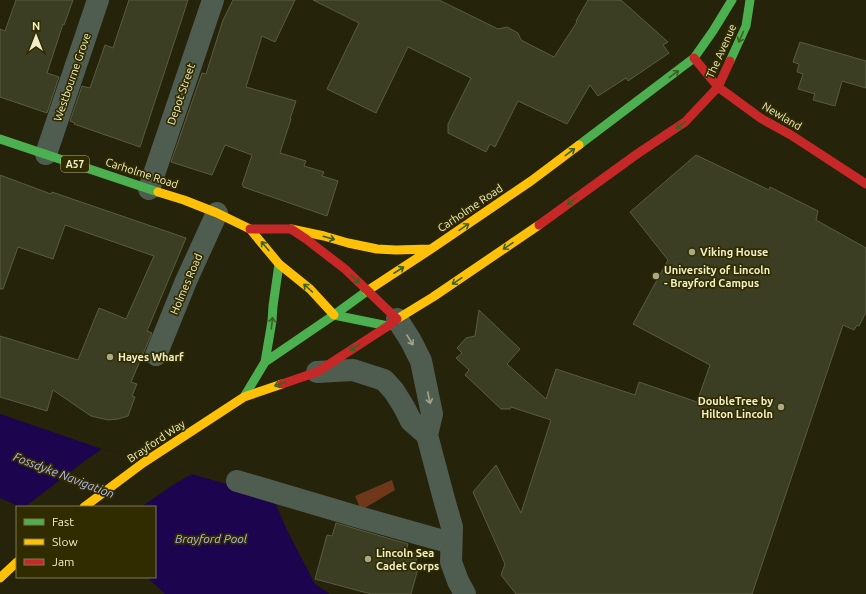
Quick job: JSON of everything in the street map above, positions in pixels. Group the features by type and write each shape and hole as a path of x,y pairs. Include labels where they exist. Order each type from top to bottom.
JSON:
{"main road":[{"name":"The Avenue","path":"694,58 713,32 732,0"},
{"name":"The Avenue","path":"718,87 746,26 750,0"},
{"name":"Carholme Road","path":"265,362 367,291 531,181 694,58"},
{"name":"Newland","path":"694,58 718,87 762,119 791,135 866,184"},
{"path":"244,397 317,372 433,297 536,227 637,154 685,122 718,87"},
{"name":"Carholme Road","path":"0,139 184,200 217,213 250,229 279,264 310,289 334,315"},
{"name":"Carholme Road","path":"250,229 291,229 377,249 431,249"},
{"path":"291,229 345,269 367,291 393,323"},
{"path":"244,397 265,362 279,264"},
{"path":"334,315 393,323"},
{"name":"Brayford Way","path":"85,506 143,463 244,397"},
{"path":"0,578 16,563"}],"street":[{"name":"Westbourne Grove","path":"46,154 98,0"},
{"name":"Depot Street","path":"149,189 214,0"},
{"name":"Holmes Road","path":"156,355 186,281 217,213"},
{"path":"393,323 411,342 421,361 432,414 426,435"},
{"path":"317,372 354,370 384,380 394,391 411,421 426,435 452,526 451,562 458,581 465,594"},
{"path":"237,481 451,543"}],"shaded area":[{"path":"392,480 395,490 363,509 360,508 355,496"}],"water":[{"name":"Brayford Pool","path":"0,414 102,449 262,494 275,503 315,584 330,594 165,594 148,578 156,578 156,506 19,506 0,498"}],"pier":[{"path":"102,449 192,474 142,506 26,506"}],"building":[{"path":"16,0 73,0 64,25 63,24 47,73 59,77 47,113 0,97 0,29 5,31"},
{"path":"129,0 188,0 140,147 74,124 75,123 70,121 82,86 90,88 105,45 113,48"},
{"path":"233,0 295,0 275,42 262,36 246,87 296,101 280,153 306,161 304,166 324,172 322,176 338,181 327,216 243,187 242,185 252,155 225,145 212,175 171,162 202,73 206,74 223,20"},
{"path":"313,0 439,0 498,29 507,27 518,33 521,40 554,57 577,22 576,21 588,0 621,0 668,42 663,45 669,53 628,81 626,78 598,96 590,85 567,124 518,101 495,147 490,144 486,152 448,133 448,124 471,78 408,47 376,113 327,89 359,23"},
{"path":"800,42 866,61 866,88 842,81 835,106 813,100 815,94 798,89 803,74 797,72 799,64 793,62"},
{"path":"696,155 769,190 770,187 818,211 816,220 866,248 866,312 859,326 857,325 854,330 843,325 752,594 516,594 501,575 505,564 473,492 496,465 521,513 551,420 511,407 510,409 501,409 465,375 469,370 456,358 462,353 457,348 466,338 475,336 479,310 520,349 507,364 546,399 556,369 635,395 639,382 697,402 710,365 633,324 668,260 630,212"},
{"path":"0,175 51,194 52,192 186,238 147,331 152,333 131,382 137,384 132,396 135,397 128,416 108,420 91,416 53,390 47,411 0,397 0,336 78,360 99,308 126,319 154,256 65,225 53,259 18,247 3,289 0,289"},
{"name":"Lincoln Sea Cadet Corps","path":"336,523 408,544 406,551 418,554 415,564 419,565 411,594 371,594 315,579 327,535 332,536"}],"traffic: fast":[{"path":"579,145 694,58 732,0"},
{"path":"730,61 746,26 750,0"},
{"path":"0,139 158,192"},
{"path":"244,397 265,362 279,264"},
{"path":"265,362 367,291"},
{"path":"334,315 388,326"}],"traffic: slow":[{"path":"367,291 531,181 579,145"},
{"path":"158,192 217,213 250,229 279,264 310,289 334,315"},
{"path":"397,319 433,297 539,225"},
{"path":"291,229 377,249 430,249"},
{"path":"85,506 143,463 244,397 282,384"},
{"path":"0,578 16,563"}],"traffic: jam":[{"path":"694,58 718,87 762,119 791,135 866,184"},
{"path":"539,225 637,154 685,122 718,87 730,61"},
{"path":"250,229 291,229 345,269 397,319 317,372 282,384"}],"place":[{"name":"Viking House","path":"692,252"},
{"name":"University of Lincoln - Brayford Campus","path":"656,276"},
{"name":"Hayes Wharf","path":"110,357"},
{"name":"DoubleTree by Hilton Lincoln","path":"781,407"},
{"name":"Lincoln Sea Cadet Corps","path":"368,559"}],"water label":[{"name":"Fossdyke Navigation","path":"64,475"}]}
